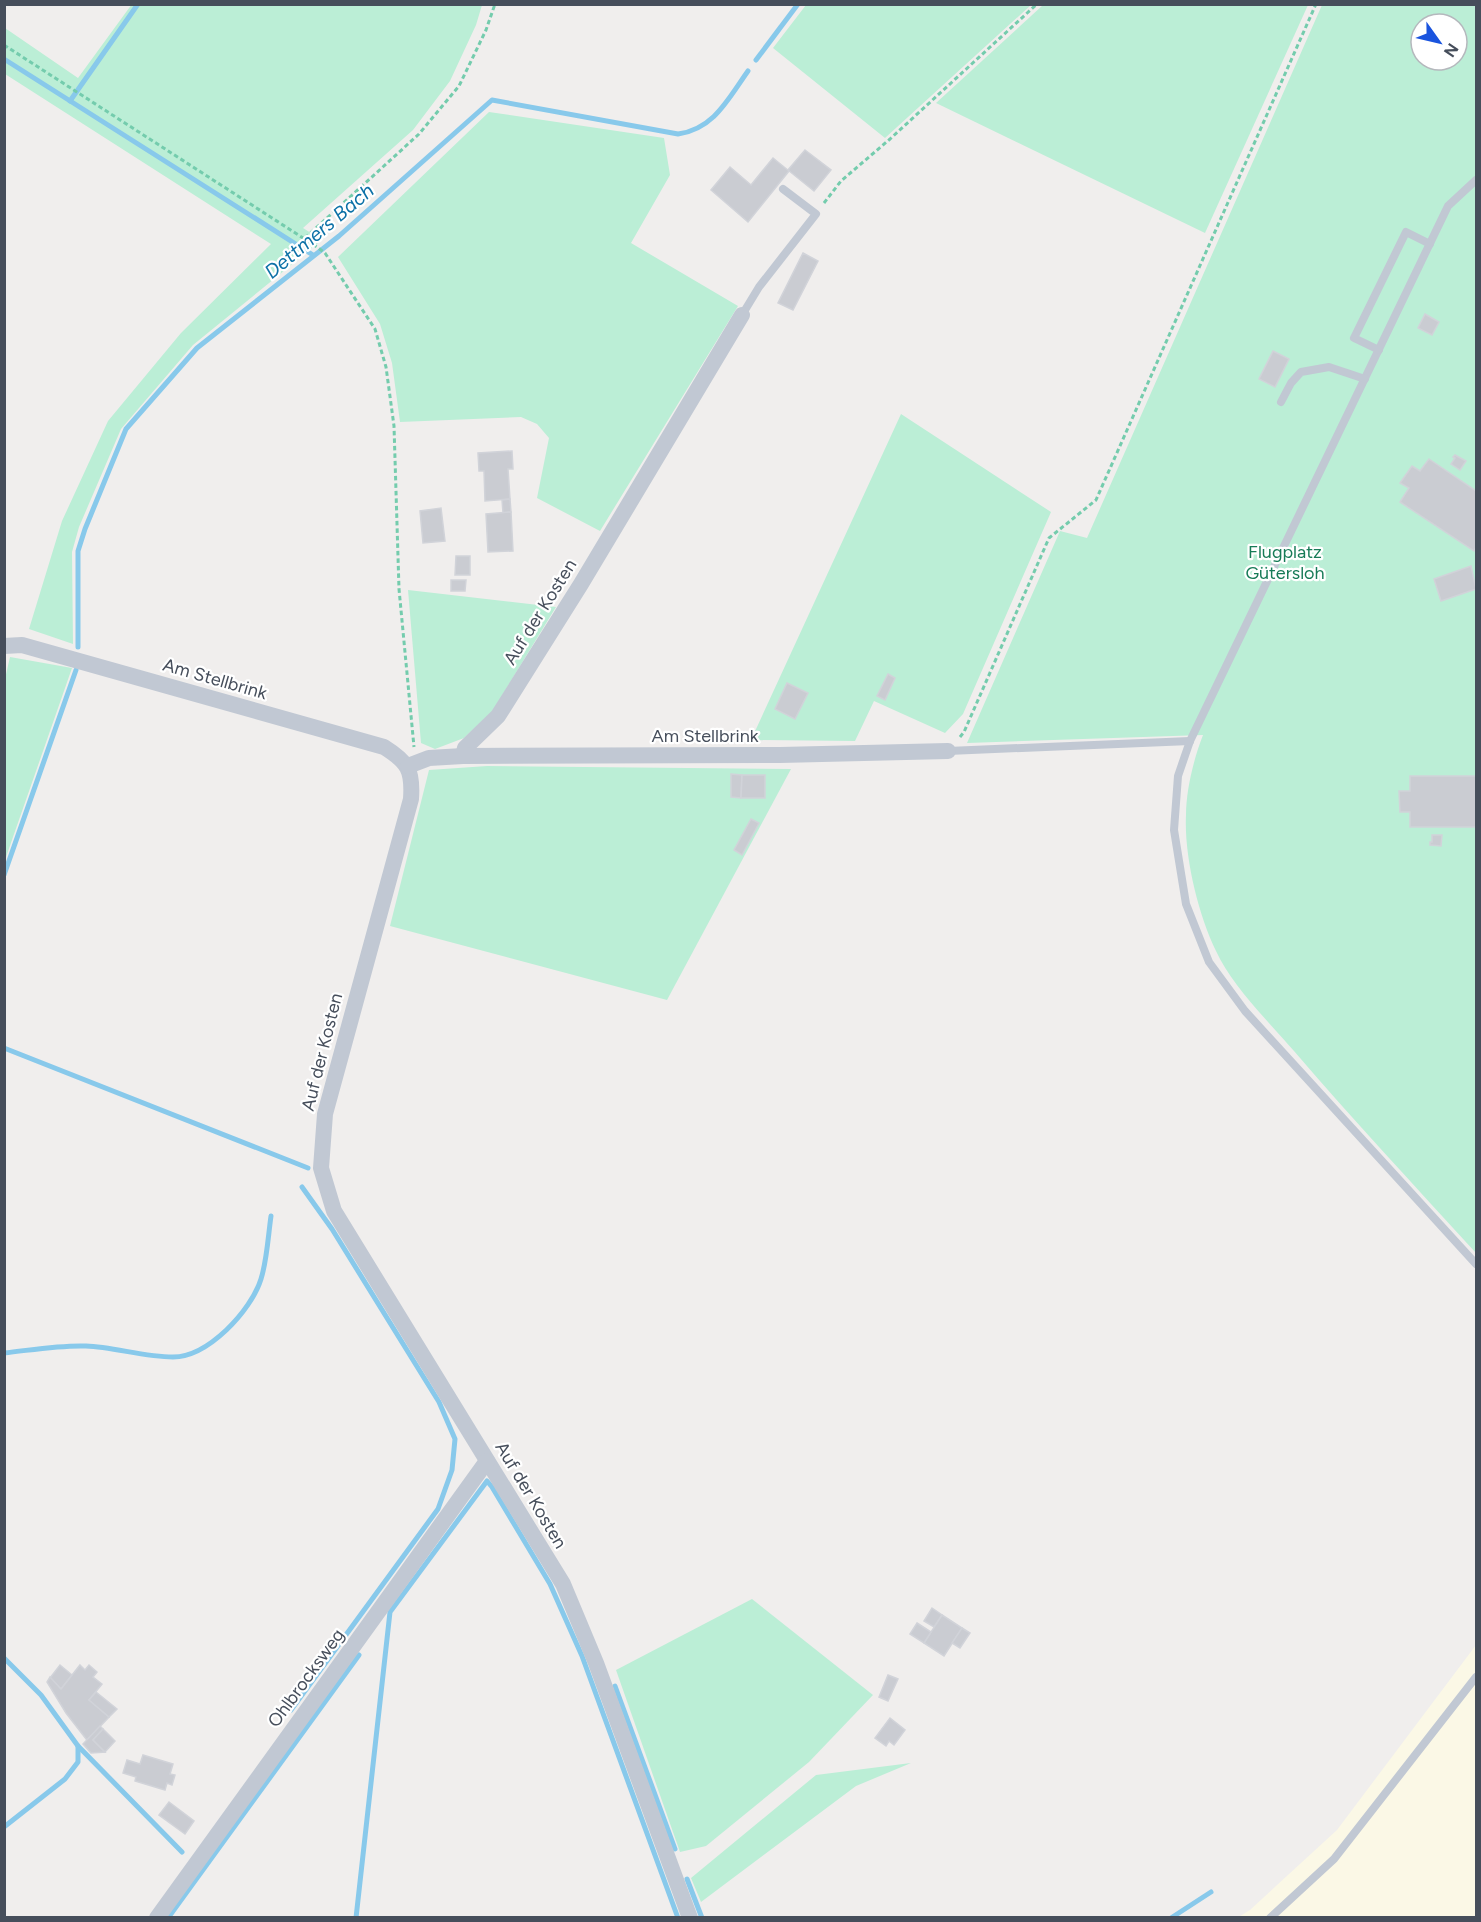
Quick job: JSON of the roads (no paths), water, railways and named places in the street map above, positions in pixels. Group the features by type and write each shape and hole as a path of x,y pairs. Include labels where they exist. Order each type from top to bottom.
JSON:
{"street":[{"name":"Auf der Kosten","path":"463,756 465,748 498,716 742,315"},
{"name":"Am Stellbrink","path":"4,646 22,645 384,747 408,766"},
{"name":"Am Stellbrink","path":"463,756 948,752"},
{"path":"408,766 429,758 463,756"},
{"name":"Auf der Kosten","path":"408,766 412,782 411,799 325,1114 321,1168 334,1211 563,1584 596,1663 690,1917"},
{"name":"Ohlbrocksweg","path":"157,1917 488,1461"}],"lane":[{"path":"1476,180 1448,206 1190,741 1178,776 1174,830 1186,904 1209,962 1245,1011 1476,1264"},
{"path":"742,315 759,286 816,214 783,189"},
{"path":"1379,350 1354,338 1406,232 1430,243"},
{"path":"1281,402 1291,383 1301,372 1329,367 1365,379"},
{"path":"948,752 1190,741"},
{"path":"1270,1917 1334,1859 1476,1677"}],"waterway":[{"path":"70,101 138,4"},
{"name":"Dettmers Bach","path":"756,60 798,4"},
{"path":"4,59 313,255"},
{"name":"Dettmers Bach","path":"78,647 78,551 85,529 126,429 197,348 339,236 492,100 678,134 691,131 711,119 727,102 748,71"},
{"name":"Dettmers Bach","path":"4,875 76,670"},
{"path":"4,1048 308,1168"},
{"path":"291,1710 438,1509 452,1470 455,1439 439,1402 332,1229 302,1187"},
{"path":"4,1353 86,1346 173,1357 200,1349 214,1341 238,1318 256,1292 265,1264 271,1216"},
{"path":"356,1918 390,1612 487,1481 550,1584 582,1656 678,1918"},
{"path":"168,1918 359,1655"},
{"name":"Dettmers Bach","path":"4,1658 41,1695 78,1746 78,1762 65,1779 4,1827"},
{"path":"615,1686 675,1849"},
{"path":"78,1746 182,1852"},
{"path":"687,1879 702,1918"},
{"path":"1171,1918 1211,1892"}],"park label":[{"name":"Flugplatz Gütersloh","path":"1285,562"}]}
